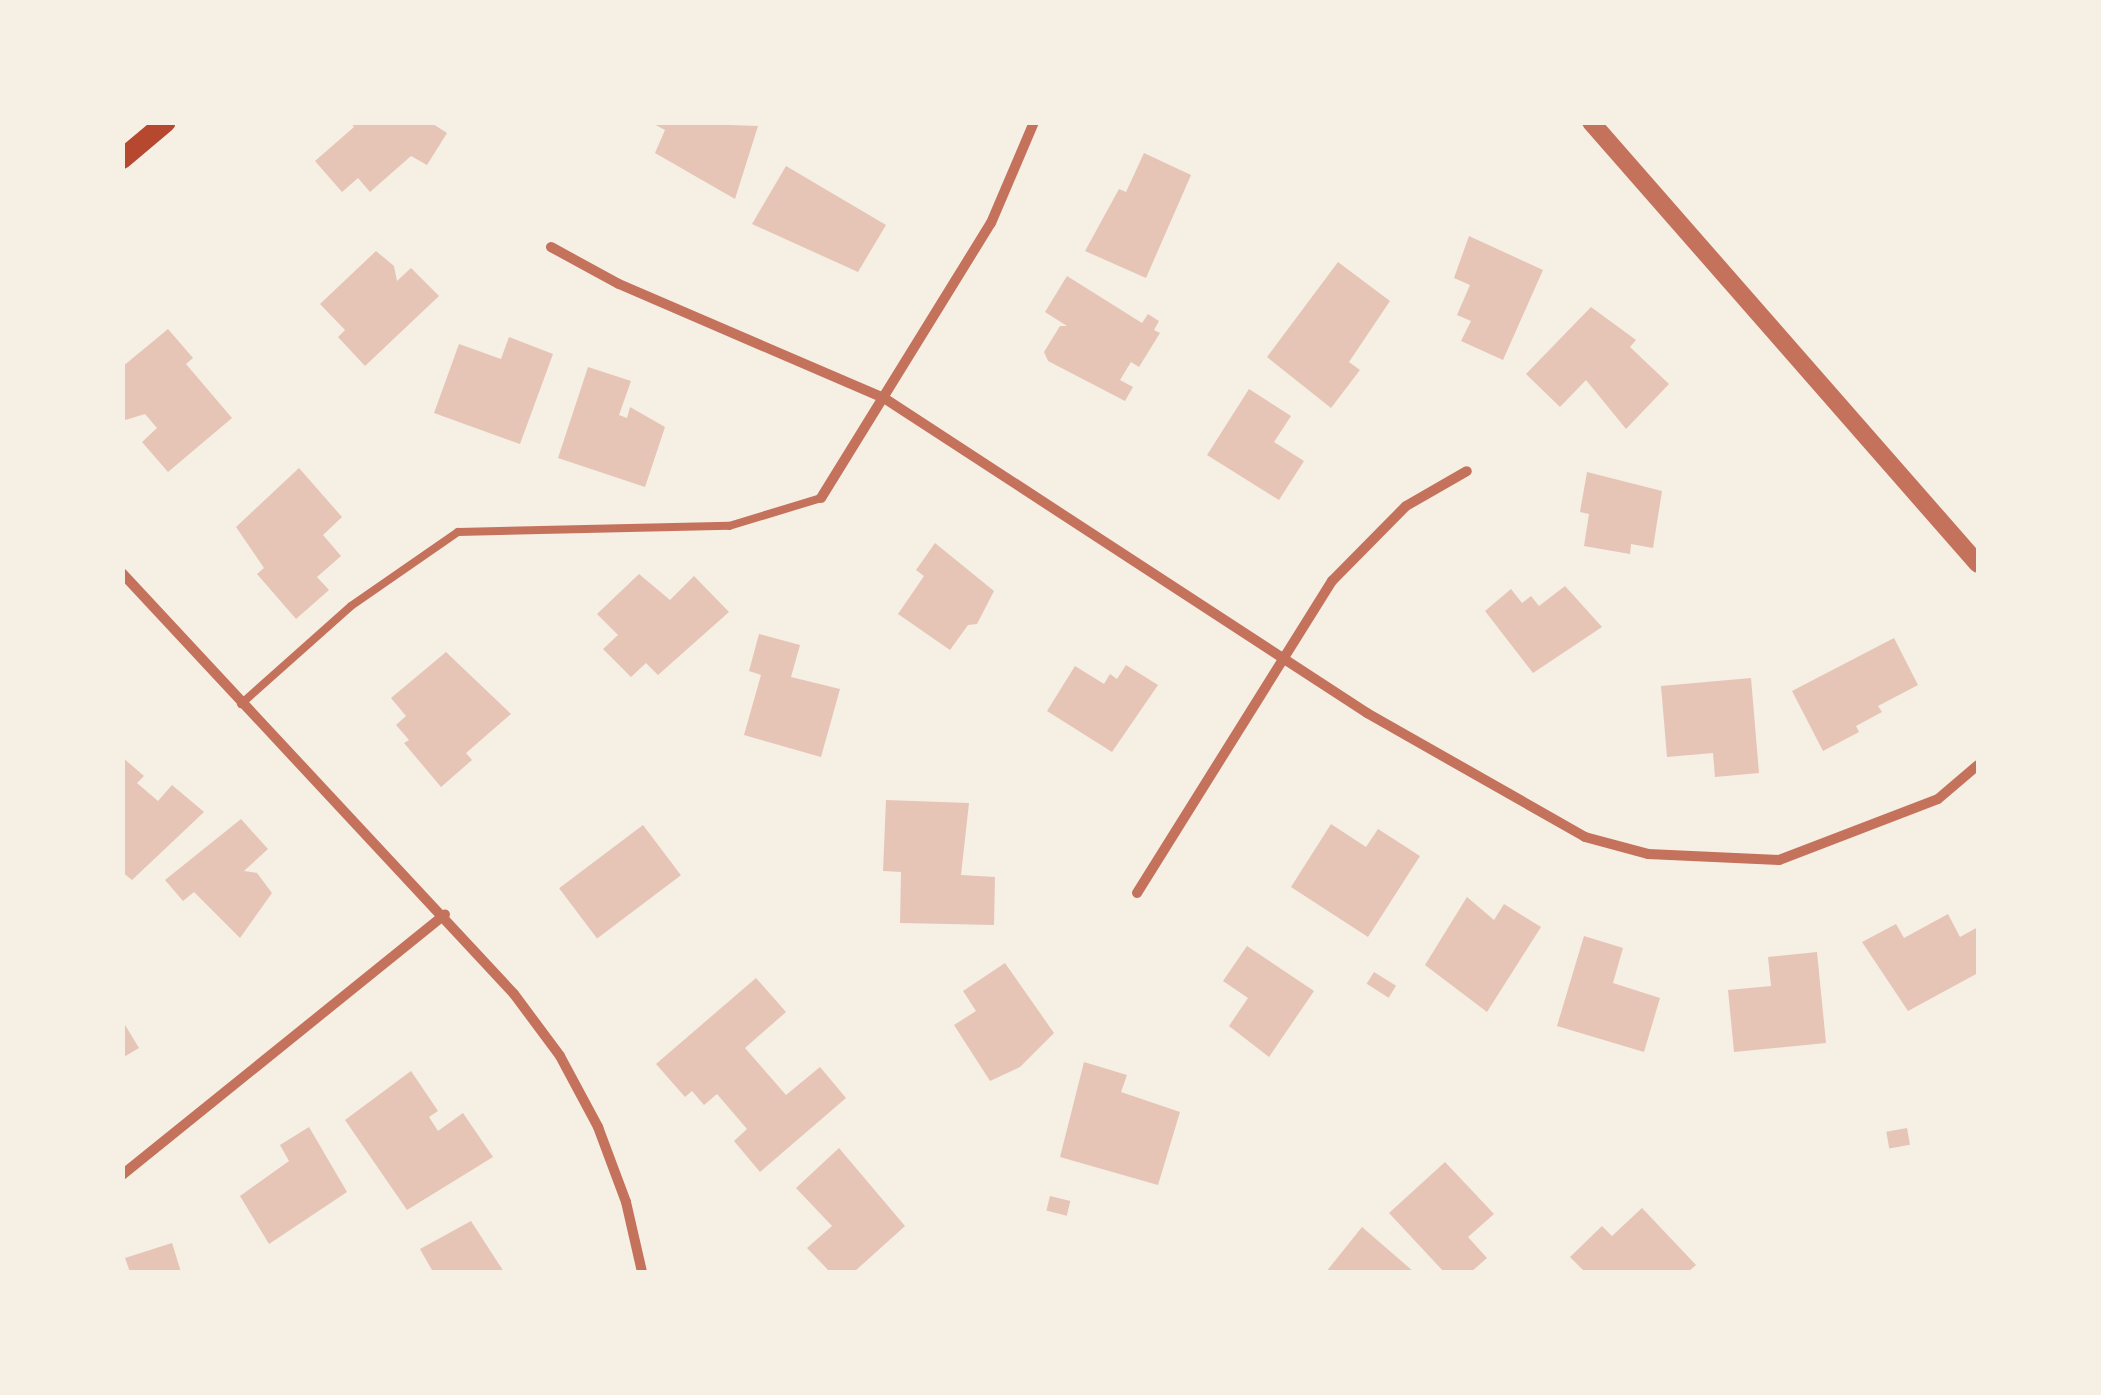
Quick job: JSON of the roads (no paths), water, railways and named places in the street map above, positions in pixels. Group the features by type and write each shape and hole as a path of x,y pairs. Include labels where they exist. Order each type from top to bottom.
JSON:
{"main road":[{"path":"122,159 166,122"}],"street":[{"path":"821,498 991,223 1034,122"},
{"path":"1590,122 1978,564"},
{"path":"552,247 619,284 884,398 1282,659 1543,818 1648,854 1778,860 1938,799 1978,765"},
{"path":"1138,893 1332,581 1406,506 1467,471"},
{"path":"122,573 241,704 444,914 514,994 567,1070 626,1202 642,1272"},
{"path":"122,1175 444,914"}],"lane":[{"path":"241,704 351,606 458,532 729,526 821,498"}]}
